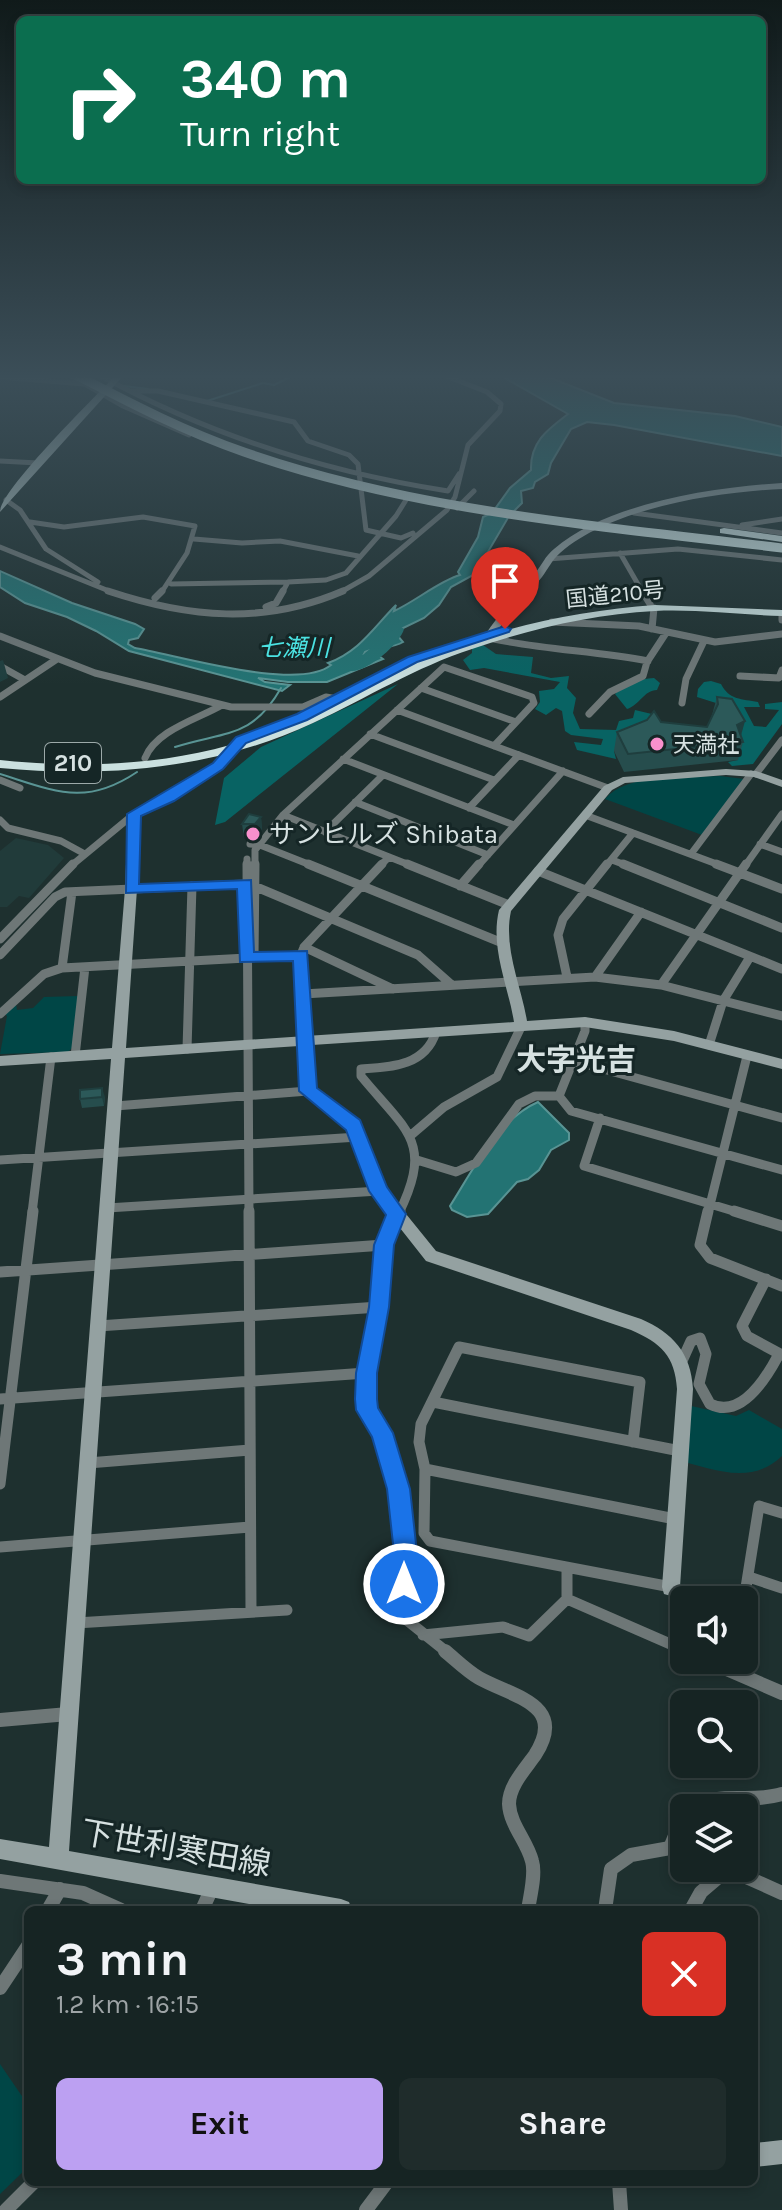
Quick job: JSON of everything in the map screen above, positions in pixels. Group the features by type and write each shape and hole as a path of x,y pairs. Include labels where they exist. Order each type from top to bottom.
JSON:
{"highway":[{"path":"346,479 519,519 695,540 782,542"},
{"path":"352,479 408,495 782,542"},
{"path":"361,483 480,509 782,542"},
{"path":"408,495 565,510"},
{"path":"594,513 782,542"},
{"name":"国道210号","path":"0,758 73,763 145,758 238,744 302,717 413,660 576,612 652,606 782,614"},
{"name":"国道210号","path":"0,764 49,769 112,768 178,760 308,721 421,663 492,637 552,622 587,620 652,606"}],"main road":[{"path":"0,509 24,479"}],"street":[{"path":"0,544 55,572 137,599 196,610 252,613 305,605 344,591 384,564 426,525 441,506 346,479"},
{"path":"350,479 361,483 448,491 455,479"},
{"path":"360,479 365,529 405,538 458,507 474,491"},
{"path":"434,520 457,494 459,479"},
{"path":"648,661 600,652 530,647 492,637 498,619 538,576 548,559 577,538 634,513 713,492 782,486"},
{"path":"171,584 288,582 342,575 379,534 408,495"},
{"path":"6,500 21,509 38,541 49,552 98,582"},
{"path":"634,513 737,528 782,542"},
{"path":"30,522 64,527 143,517 193,525 196,529 194,539 171,584 155,598"},
{"path":"737,528 782,519"},
{"path":"194,539 280,541 358,556"},
{"path":"230,542 231,552"},
{"path":"0,544 98,582 155,598 220,607 270,606 276,603 288,582"},
{"path":"548,559 678,549 782,560"},
{"path":"620,553 652,606 655,619 652,629"},
{"path":"219,582 223,571"},
{"path":"587,620 652,629 704,641 731,642 782,634"},
{"path":"589,714 610,692 643,676 648,661 666,633"},
{"path":"0,636 124,682 222,705 298,708 326,697 337,699"},
{"path":"682,703 686,679 704,641"},
{"path":"0,697 57,659"},
{"path":"0,666 25,680"},
{"path":"249,885 255,845 283,815 444,667 532,697 534,703 494,746"},
{"path":"740,676 779,678 782,670"},
{"path":"421,688 516,722"},
{"path":"145,758 146,750 154,742 222,705"},
{"path":"397,710 608,788"},
{"path":"370,734 494,780"},
{"path":"691,854 753,774 778,750 782,740"},
{"path":"0,939 83,853 134,814 208,773 238,744"},
{"path":"469,808 519,755"},
{"path":"343,759 514,825"},
{"path":"460,886 563,771"},
{"path":"410,1136 444,1107 497,1077 521,1027 502,916 608,788 639,777 753,774 782,784"},
{"path":"325,832 383,775"},
{"path":"0,780 20,788"},
{"path":"355,802 488,855"},
{"path":"58,1859 126,965 134,814"},
{"path":"283,815 509,905"},
{"path":"585,815 782,889"},
{"path":"661,985 781,816"},
{"path":"0,820 8,828 61,841 83,853"},
{"path":"567,977 558,935 563,919 633,833"},
{"path":"760,844 782,852"},
{"path":"255,845 505,944"},
{"path":"308,1091 303,951 389,857"},
{"path":"247,859 250,958 247,1144 251,1610"},
{"path":"612,860 782,928"},
{"path":"538,871 782,969"},
{"path":"0,955 55,897 72,892 249,885 264,888 418,955 452,985"},
{"path":"187,1049 192,886"},
{"path":"62,968 72,892"},
{"path":"595,977 641,912"},
{"path":"0,1014 44,974 62,968 250,958 303,951 393,989"},
{"path":"709,1045 723,1001 750,957"},
{"path":"75,1056 85,967"},
{"path":"303,994 595,977 661,985 782,1016"},
{"path":"559,1096 585,1031 585,1022"},
{"path":"0,1061 585,1022 633,1028 782,1064"},
{"path":"436,1032 435,1039 422,1057 407,1063 361,1069 361,1076 410,1136 417,1160 414,1182 384,1245 379,1307 366,1373 367,1410 382,1433 398,1489 405,1553 403,1607 408,1621 477,1677 535,1705 545,1719 546,1733 542,1744 512,1789 509,1800 511,1815 533,1863 528,1906"},
{"path":"747,1056 700,1245 710,1258 782,1286"},
{"path":"0,1484 5,1399 26,1270 51,1057"},
{"path":"574,1061 782,1118"},
{"path":"115,1106 308,1091 354,1125 379,1191 431,1256 655,1331 667,1340 682,1361 685,1389 671,1586"},
{"path":"417,1160 456,1172 476,1163 514,1108 533,1095 559,1096 571,1111 723,1151 782,1170"},
{"path":"600,1118 584,1166 782,1226"},
{"path":"0,1160 358,1137"},
{"path":"107,1208 379,1191"},
{"path":"0,1272 384,1245"},
{"path":"682,1361 691,1341 700,1338 705,1345 707,1362 698,1382 709,1404 730,1406 751,1395 767,1379 780,1354 747,1336 742,1326 766,1279"},
{"path":"98,1326 379,1307"},
{"path":"633,1442 640,1382 459,1347 421,1424 419,1442 425,1469 424,1533 430,1541 670,1587"},
{"path":"5,1399 366,1373"},
{"path":"433,1402 680,1451"},
{"path":"88,1463 250,1450"},
{"path":"425,1469 675,1519"},
{"path":"747,1586 759,1506 782,1513"},
{"path":"0,1547 250,1527"},
{"path":"423,1635 503,1627 529,1636 567,1599 567,1567"},
{"path":"749,1577 782,1588"},
{"path":"567,1599 670,1644"},
{"path":"76,1623 287,1610"},
{"path":"738,1674 782,1693"},
{"path":"0,1720 69,1714"},
{"path":"758,1800 782,1794"},
{"path":"606,1906 611,1869 631,1855 670,1848"},
{"name":"下世利寒田線","path":"0,1849 320,1906"},
{"path":"694,1906 707,1887 729,1872 739,1872 782,1893"},
{"path":"0,1881 60,1889 113,1906"},
{"path":"204,1906 213,1886"},
{"path":"50,1906 60,1889"},
{"path":"0,1988 24,1952"},
{"path":"758,2155 782,2152"},
{"path":"6,2210 30,2186"},
{"path":"366,2210 384,2186"},
{"path":"619,2186 621,2210"}],"shaded area":[{"path":"520,479 540,479 533,488 521,491 522,503 509,516 475,574 451,587 439,605 424,618 399,630 397,635 403,642 365,652 383,659 327,682 258,678 265,682 290,685 282,691 129,651 96,631 25,603 0,587 0,571 72,603 135,624 144,629 138,638 129,640 128,644 135,648 266,673 292,675 315,672 331,665 328,663 358,645 396,605 394,611 460,575 458,572 478,537 483,517 492,513"},
{"path":"483,645 496,654 533,657 531,673 551,678 569,676 567,688 576,698 573,713 580,729 616,730 619,721 633,718 635,710 656,715 614,751 616,759 577,750 574,742 601,745 603,739 571,735 565,731 562,711 556,708 546,715 535,709 540,702 539,691 554,689 560,682 484,668 470,670 463,660 472,653 472,647"},
{"path":"654,678 660,683 657,690 649,692 627,709 615,694 633,682"},
{"path":"704,682 721,684 732,696 758,702 760,707 744,707 754,726 766,727 779,710 765,709 765,704 782,702 782,724 753,764 732,766 728,762 738,760 716,703 697,697 698,689"},
{"path":"398,684 225,822 215,825 224,778 261,747"},
{"path":"720,776 744,779 702,835 605,799 627,785 642,781"},
{"path":"16,838 48,845 64,858 29,898 19,896 7,907 0,907 0,851"},
{"path":"79,996 72,1048 68,1052 0,1054 5,1014 16,1004 17,1010 33,1008 44,997"},
{"path":"538,1102 569,1133 569,1140 551,1150 539,1170 528,1179 517,1182 488,1214 467,1217 452,1210 450,1206 498,1133 523,1110"},
{"path":"678,1403 736,1416 749,1410 782,1429 782,1456 757,1471 743,1473 673,1459"},
{"path":"0,2064 24,2099 24,2171 0,2194"}],"building":[{"path":"717,697 732,699 745,721 737,725 743,742 628,754 617,732 647,720 654,711 661,722 707,727 718,704"},
{"path":"249,814 261,817 255,824 242,824"},
{"path":"102,1088 102,1097 80,1099 80,1090"}],"waterway":[{"name":"七瀬川","path":"356,668 396,636 398,629"},
{"path":"175,747 248,725 270,705 281,688"},
{"path":"0,774 54,790 85,792 118,783 137,772"}],"place":[{"name":"天満社","path":"657,744"},
{"name":"サンヒルズ Shibata","path":"253,834"}],"district":[{"name":"大字光吉","path":"576,1060"}],"route":[{"path":"404,1584 406,1568 398,1489 382,1433 367,1410 366,1399 366,1373 379,1307 384,1245 397,1214 379,1191 354,1125 308,1091 301,955 246,958 245,884 131,889 134,814 218,766 241,740 302,717 413,660 505,629"}]}
